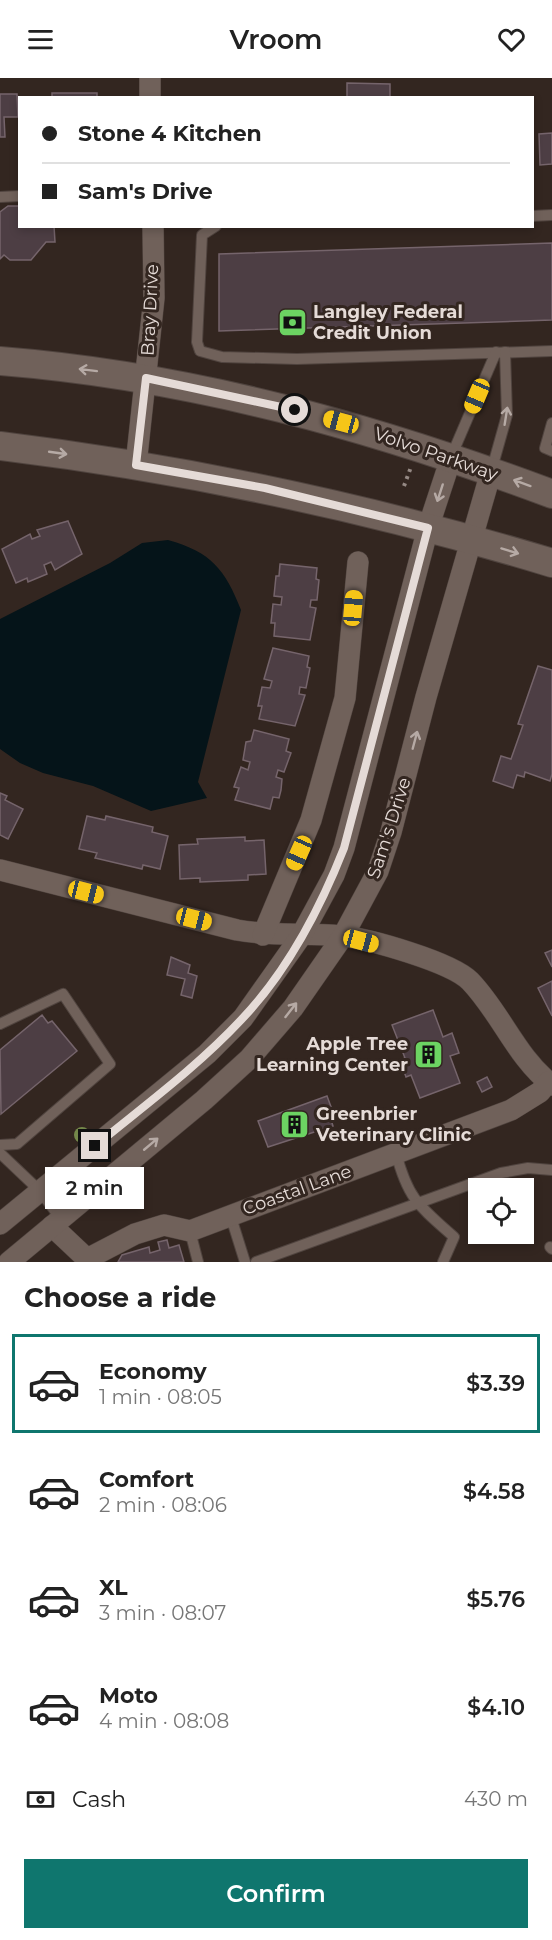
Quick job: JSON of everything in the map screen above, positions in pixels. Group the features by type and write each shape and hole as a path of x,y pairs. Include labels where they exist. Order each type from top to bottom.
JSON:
{"main road":[{"name":"Volvo Parkway","path":"0,361 146,378 272,404 341,422 552,494"},
{"path":"0,446 136,465 265,488 428,528 552,563"}],"street":[{"path":"150,78 150,96"},
{"name":"Bray Drive","path":"136,465 154,298 153,228"},
{"name":"Sam's Drive","path":"0,1224 207,1054 243,1018 301,936 333,875 344,848 428,528 451,458"},
{"name":"Sam's Drive","path":"9,1262 204,1100 249,1059 293,1008 343,936 378,871 388,842 491,472"},
{"path":"263,935 311,820 345,698 357,562"},
{"path":"0,870 263,935 343,936 439,962 469,980 485,998 522,1054 550,1084"},
{"name":"Coastal Lane","path":"190,1231 511,1110 550,1084"},
{"path":"57,1222 87,1259 135,1234 164,1225 190,1231"}],"lane":[{"path":"0,197 18,196"},
{"path":"534,216 552,215"},
{"path":"213,228 202,235 197,342 200,351 222,357 297,359 552,351"},
{"path":"451,458 501,352"},
{"path":"491,472 507,415 501,352"},
{"path":"552,423 544,448 552,451"},
{"path":"0,1024 63,994 110,1064 17,1144 0,1145"},
{"path":"0,1153 40,1191 57,1222"},
{"path":"396,1153 402,1175 415,1203 453,1237 443,1262"},
{"path":"256,1262 501,1173 528,1168 552,1170"},
{"path":"230,1214 245,1262"},
{"path":"190,1231 198,1262"}],"path":[{"path":"404,486 412,466"}],"shaded area":[{"path":"168,540 195,550 215,564 229,583 241,610 198,782 207,798 151,811 93,786 43,773 20,763 0,749 0,619 110,563 142,543"}],"building":[{"path":"347,83 390,84 390,96 347,96"},
{"path":"52,93 97,93 97,96 52,96"},
{"path":"0,94 17,94 18,117 4,117 5,137 0,137"},
{"path":"552,133 552,164 540,165 539,134"},
{"path":"8,206 18,206 18,228 54,228 55,242 46,242 31,260 10,260 4,255 0,259 0,212"},
{"path":"552,243 552,320 219,331 219,254"},
{"path":"68,521 82,554 55,570 51,562 44,565 47,574 28,582 27,578 16,583 2,549 30,534 32,539 40,536 37,530"},
{"path":"280,564 317,568 316,579 319,580 317,600 311,600 310,607 316,608 310,640 274,636 275,623 271,623 273,604 281,605 282,597 274,596"},
{"path":"273,648 309,656 307,667 310,668 306,688 300,687 299,694 305,695 295,726 259,719 262,706 258,706 262,687 270,688 272,681 264,679"},
{"path":"538,666 552,670 552,774 550,781 525,772 524,777 517,775 513,788 493,781 501,756 511,759 523,725 518,724"},
{"path":"254,730 289,739 286,751 291,753 284,772 278,770 276,777 282,779 279,798 273,797 270,809 235,800 239,788 234,787 241,767 248,770 250,762 243,760 246,742 251,741"},
{"path":"0,793 7,796 5,800 23,809 8,839 0,835"},
{"path":"87,816 105,820 106,816 153,827 152,832 168,836 160,869 143,865 142,869 95,858 97,853 79,849"},
{"path":"245,837 245,841 264,840 266,874 248,875 248,880 200,882 200,878 180,879 179,845 198,844 197,839"},
{"path":"552,950 552,967 545,953"},
{"path":"171,957 190,965 188,973 197,976 192,998 181,995 185,979 167,975"},
{"path":"552,981 552,1016 538,988"},
{"name":"Apple Tree Learning Center","path":"433,1010 443,1037 452,1033 459,1053 450,1056 460,1083 420,1098 411,1075 406,1077 400,1060 405,1058 392,1025"},
{"path":"42,1015 48,1023 52,1021 77,1051 1,1114 0,1050"},
{"path":"487,1077 492,1087 482,1092 477,1082"},
{"name":"Greenbrier Veterinary Clinic","path":"327,1096 334,1115 330,1117 333,1126 268,1147 258,1121"},
{"path":"167,1240 169,1248 179,1245 184,1262 118,1262 122,1255 149,1247 150,1253 160,1250 158,1242"}],"place":[{"name":"Langley Federal Credit Union","path":"292,322"},
{"name":"Apple Tree Learning Center","path":"429,1054"},
{"name":"Greenbrier Veterinary Clinic","path":"295,1124"}],"route":[{"path":"95,1146 207,1054 243,1018 301,936 316,910 344,848 428,528 379,514 265,488 136,465 146,378 295,410"}]}
